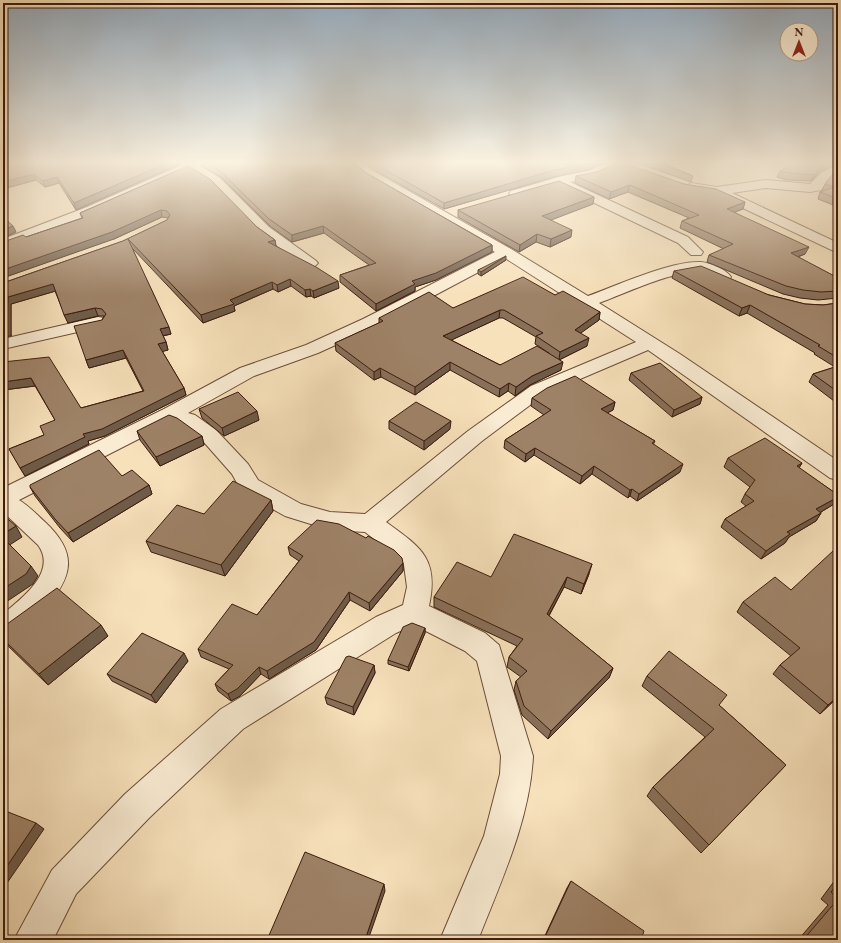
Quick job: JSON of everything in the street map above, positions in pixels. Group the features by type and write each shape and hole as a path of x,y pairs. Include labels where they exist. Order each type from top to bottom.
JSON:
{"street":[{"path":"3,244 98,207"},
{"path":"241,207 264,230 310,263"},
{"path":"436,207 450,214 585,303 681,363 838,472"},
{"path":"613,207 683,240 696,252"},
{"path":"750,207 838,249"},
{"path":"3,500 172,414 247,372 312,349 369,322 506,252"},
{"path":"585,303 671,272 693,267 701,267 735,282"},
{"path":"3,344 98,322"},
{"path":"370,523 475,436 538,390 649,343"},
{"path":"172,414 188,420 209,435 240,470 250,486 272,499 293,510 330,521 370,523 401,546 416,561 420,587 414,612"},
{"path":"3,500 17,509 43,535 54,551 56,566 52,581 26,611 3,630"},
{"path":"33,940 64,882 137,806 232,718 386,625 414,612"},
{"path":"414,612 475,642 489,654 517,756 516,774 501,837 459,940"}],"building":[{"path":"94,207 237,207 257,227 275,240 268,242 316,267 338,281 313,291 310,289 305,290 290,279 277,285 272,282 230,300 234,304 201,315 128,239 169,327 160,329 166,342 158,344 184,388 102,429 83,434 85,437 20,468 9,449 44,435 40,426 55,420 31,378 3,382 3,362 49,357 81,408 144,391 123,350 86,360 74,326 102,320 106,314 102,309 95,308 64,315 53,284 8,297 7,328 3,329 3,283 123,241 167,220 170,215 167,211 161,210 112,232 3,270 3,242 23,235 26,237 83,218 80,213"},
{"path":"257,207 426,207 492,245 436,273 412,281 415,284 376,304 340,275 376,263 323,226 292,235 269,219"},
{"path":"468,207 567,207 542,216 572,230 551,239 537,234 520,245 458,210"},
{"path":"681,207 732,207 727,209 809,247 791,253 838,278 838,291 821,292 786,286 709,255 733,244 682,221 699,215"},
{"path":"3,217 13,226 3,230"},
{"path":"506,256 481,272 478,270"},
{"path":"701,266 769,295 805,304 823,305 838,303 838,358 818,346 820,345 750,305 742,308 674,271"},
{"path":"523,277 555,295 563,291 600,312 575,330 589,338 560,352 536,336 543,333 504,310 500,310 443,336 500,365 537,346 563,362 532,376 516,387 509,383 500,389 450,362 415,387 380,368 374,372 335,343 383,321 379,318 429,292 453,308"},
{"path":"660,363 702,397 674,410 631,373"},
{"path":"838,366 838,392 813,374"},
{"path":"575,376 615,402 601,409 655,441 652,443 683,464 639,494 632,489 630,490 594,466 582,476 535,448 526,454 505,440 551,410 532,398 547,388"},
{"path":"238,392 257,411 222,428 199,409"},
{"path":"416,402 451,421 424,441 389,421"},
{"path":"169,415 177,418 202,436 156,457 137,431"},
{"path":"765,438 802,463 797,466 838,495 838,497 816,509 821,513 787,532 790,534 766,551 725,519 754,501 745,494 755,480 728,458"},
{"path":"99,450 122,476 132,470 149,485 68,533 55,519 30,485"},
{"path":"233,481 271,500 221,565 146,541 177,505 204,514"},
{"path":"3,515 16,526 3,534"},
{"path":"317,520 339,524 366,538 368,536 394,550 402,558 403,563 369,603 349,592 314,642 267,671 259,667 237,689 228,694 215,684 233,665 198,649 232,604 257,615 303,556 288,547"},
{"path":"514,534 592,564 584,584 567,577 547,614 613,668 551,731 524,706 516,681 527,671 509,657 523,639 434,597 457,562 491,577"},
{"path":"3,538 31,566 26,574 3,589"},
{"path":"834,550 838,553 838,696 828,705 780,665 800,648 743,602 775,577 791,590"},
{"path":"57,588 101,625 39,674 3,639 3,627"},
{"path":"412,623 425,628 408,667 388,660 403,627"},
{"path":"142,633 184,653 151,695 107,674"},
{"path":"669,651 727,695 719,705 786,765 709,845 653,787 714,729 647,676"},
{"path":"349,656 374,665 353,707 325,697 346,657"},
{"path":"3,810 36,823 3,872"},
{"path":"305,852 384,884 365,940 267,940"},
{"path":"571,881 644,931 641,940 544,939"},
{"path":"838,883 838,899 831,892"},
{"path":"838,899 838,940 803,940"}]}
